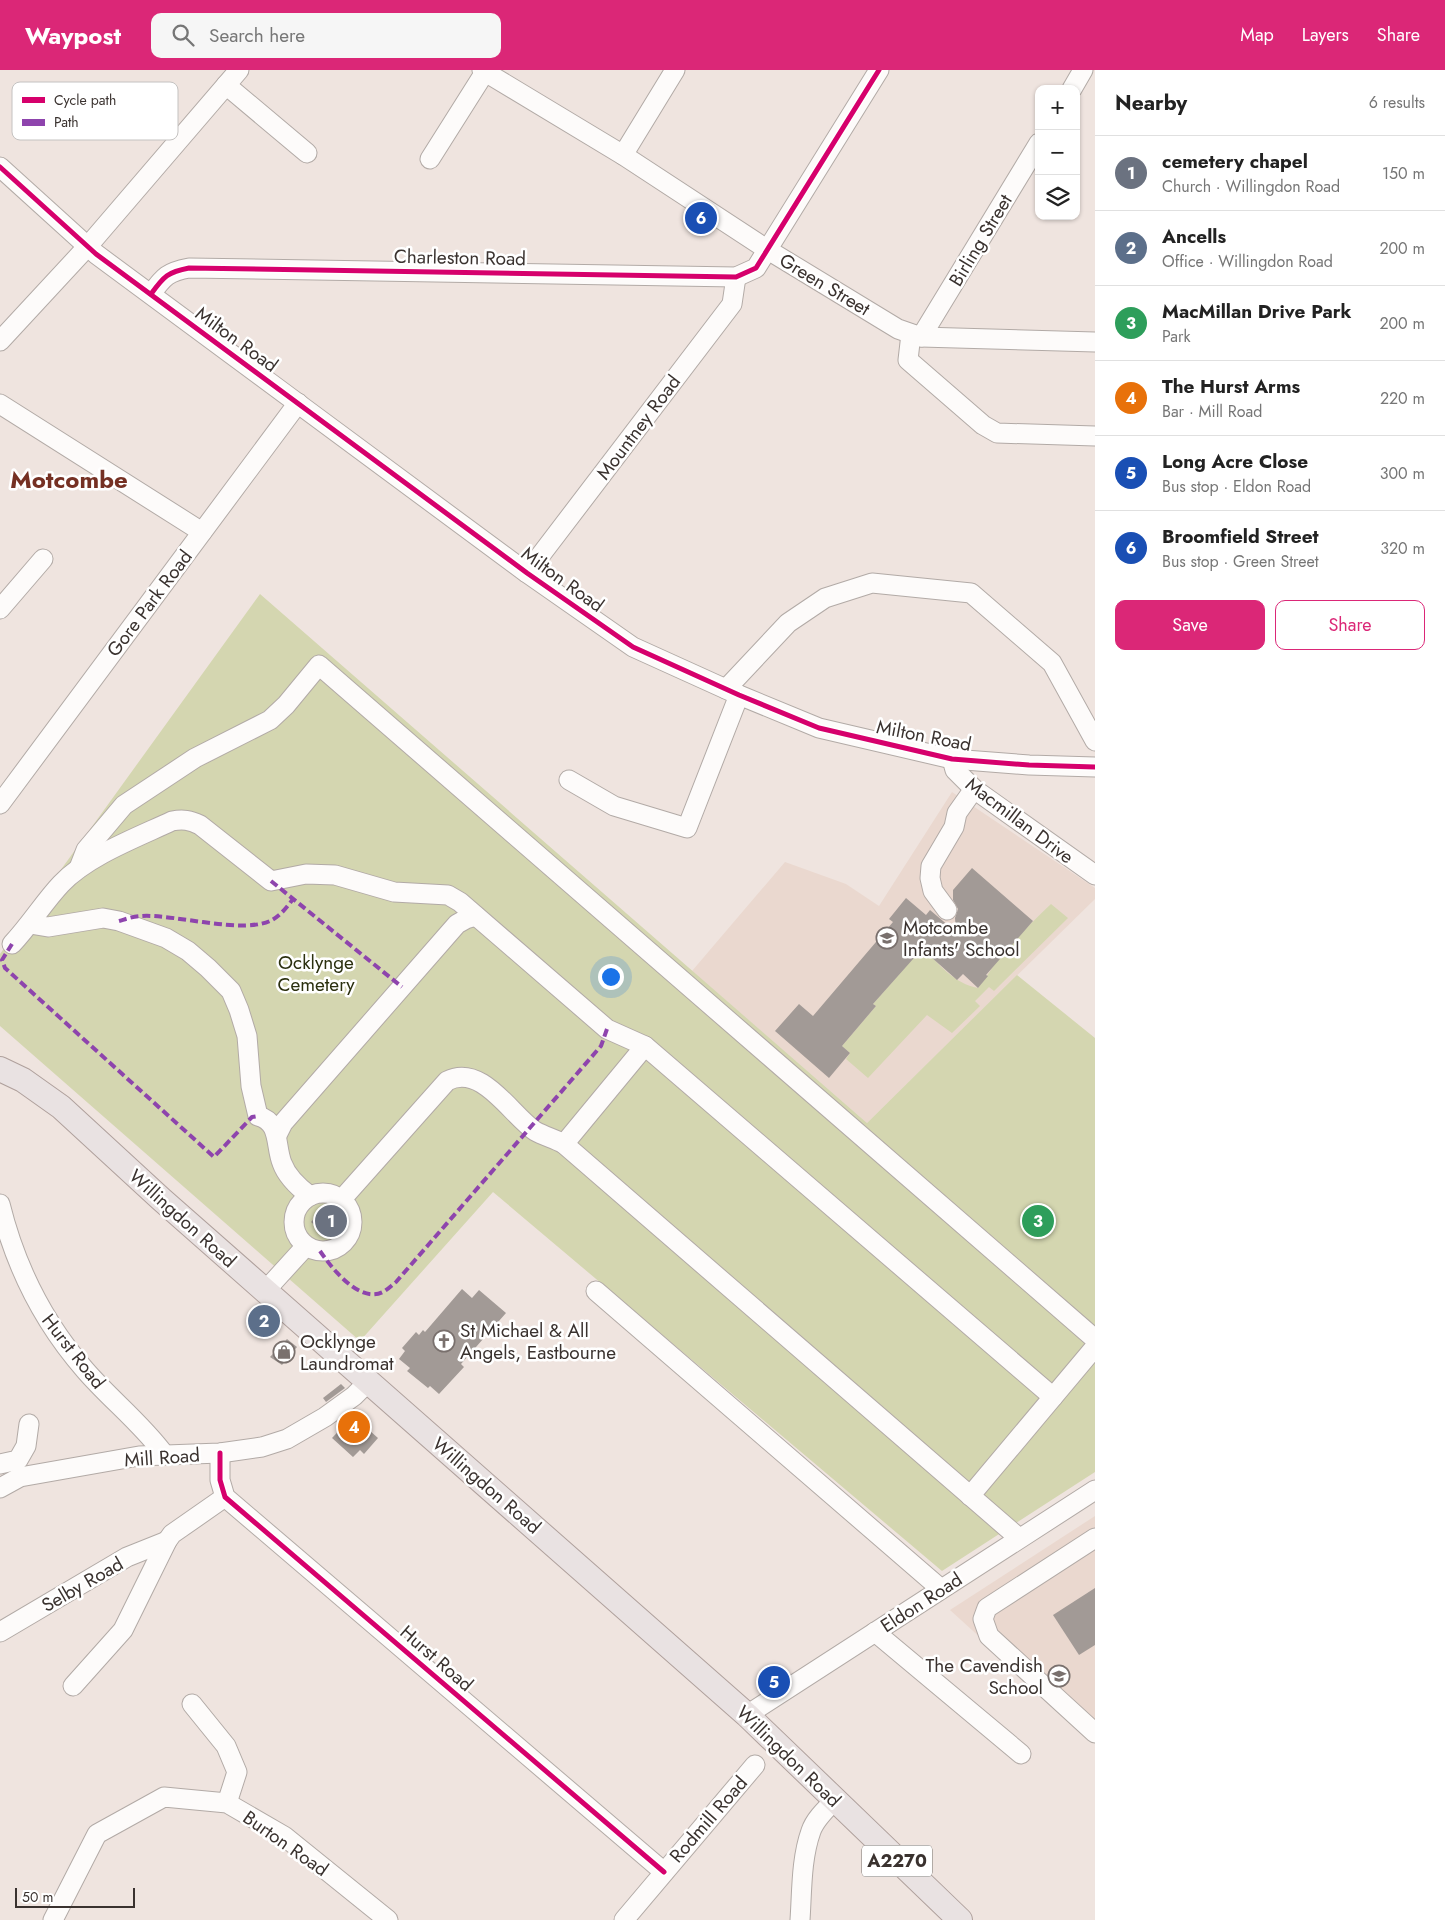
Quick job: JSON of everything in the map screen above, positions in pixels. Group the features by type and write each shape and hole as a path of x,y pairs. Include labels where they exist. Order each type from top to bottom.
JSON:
{"main road":[{"name":"Willingdon Road","path":"0,1069 23,1080 61,1107 265,1291 747,1715 960,1920"}],"street":[{"path":"2,337 88,246 239,70"},
{"path":"623,155 675,70"},
{"name":"Charleston Road","path":"151,294 160,281 172,271 189,268 736,277 756,268 879,70"},
{"path":"1074,85 1083,70"},
{"path":"430,159 484,71"},
{"name":"Green Street","path":"484,71 623,155 768,250 898,329 916,335 1095,342"},
{"path":"226,85 307,153"},
{"name":"Birling Street","path":"916,335 1035,149"},
{"name":"Milton Road","path":"0,167 88,246 151,294 527,572 633,647 819,728 952,759 1029,765 1095,767"},
{"name":"Mountney Road","path":"527,572 732,304 736,277"},
{"path":"916,335 908,360 983,426 997,433 1095,436"},
{"name":"Gore Park Road","path":"0,804 298,403"},
{"path":"0,404 202,532"},
{"path":"0,608 43,560"},
{"path":"569,780 614,806 687,828 733,692 788,623 825,598 872,584 971,593 1052,663 1095,742"},
{"path":"79,868 86,850 124,805 194,758 270,720 286,705 319,665 1095,1339"},
{"name":"Macmillan Drive","path":"952,759 955,770 974,789 1095,875"},
{"path":"947,910 933,892 930,878 931,866 954,827 957,813 974,789"},
{"path":"12,944 62,883 79,868 172,820 191,820 271,881 306,874 335,875 394,892 448,895 460,902 607,1029 645,1046 1053,1397"},
{"path":"277,1135 284,1123 458,924 476,916"},
{"path":"30,924 48,927 104,918 119,921 166,938 188,951 208,968 231,991 239,1010 247,1036 251,1086 258,1116 264,1118 277,1135 282,1163 296,1184 310,1196"},
{"path":"564,1144 645,1046"},
{"path":"342,1199 447,1081 455,1076 472,1078 498,1095 535,1130 564,1144 1019,1538"},
{"path":"324,1192 334,1194 349,1206 353,1226 350,1235 340,1246 325,1251 316,1250 306,1246 295,1231 295,1212 300,1204 310,1196 324,1192"},
{"name":"Hurst Road","path":"0,1204 6,1228 26,1278 50,1324 84,1369 153,1439 164,1454"},
{"path":"265,1291 306,1246"},
{"path":"596,1291 941,1589"},
{"path":"970,1496 1095,1347"},
{"name":"Mill Road","path":"0,1488 20,1476 139,1456 220,1453 262,1447 287,1439 340,1407 369,1381"},
{"path":"0,1464 18,1460 26,1446 29,1424"},
{"path":"220,1453 220,1480 225,1497"},
{"name":"Eldon Road","path":"747,1715 1095,1490"},
{"name":"Hurst Road","path":"225,1497 664,1872"},
{"name":"Selby Road","path":"0,1632 127,1557 170,1537 225,1497"},
{"path":"73,1686 122,1630 170,1537"},
{"path":"1093,1727 989,1636 983,1619 987,1608 1095,1538"},
{"path":"875,1632 1021,1754"},
{"path":"192,1704 226,1746 237,1772 227,1803"},
{"name":"Rodmill Road","path":"624,1920 755,1765"},
{"name":"Burton Road","path":"53,1920 97,1834 164,1796 227,1803 284,1836 388,1920"},
{"path":"800,1920 802,1872 811,1830 835,1800"}],"shaded area":[{"name":"Motcombe Infants' School","path":"952,792 1095,888 1095,899 867,1123 692,971 785,862 846,884 879,906"},
{"name":"The Cavendish School","path":"1095,1516 1095,1742 950,1610"}],"green space":[{"name":"Ocklynge Cemetery","path":"260,594 867,1123 1017,975 1095,1038 1095,1472 942,1571 493,1192 360,1341 0,1026 0,954"},
{"path":"1051,904 1068,918 994,991 989,987 975,1001 980,1006 952,1033 927,1015 868,1078 846,1059 850,1053 842,1046 876,1006 873,1004 923,947 954,978 978,988 1007,949"}],"building":[{"path":"972,868 1033,921 986,975 988,976 978,988 963,974 957,980 922,949 873,1004 876,1006 842,1046 850,1053 829,1078 775,1031 799,1004 813,1016 893,922 889,919 906,898 926,915 930,910 956,932 955,918 958,909 953,900 953,890"},
{"path":"330,1202 350,1219 331,1240 311,1222"},
{"name":"St Michael & All Angels, Eastbourne","path":"462,1289 472,1298 479,1290 506,1313 461,1364 464,1367 439,1394 430,1386 428,1388 407,1371 410,1368 399,1359 405,1351 402,1348 416,1332 419,1335 423,1330 425,1332"},
{"name":"Ocklynge Laundromat","path":"287,1339 297,1347 282,1365 270,1357"},
{"path":"341,1384 345,1388 326,1402 323,1398"},
{"path":"353,1416 378,1438 364,1454 360,1450 353,1457 332,1438"},
{"path":"1095,1588 1095,1645 1079,1655 1053,1615"}],"marked path":[{"path":"271,881 402,987"},
{"path":"119,921 136,916 156,916 227,925 260,924 275,918 284,911 293,899"},
{"path":"12,944 2,960 5,968 214,1157 252,1117 258,1116"},
{"path":"320,1251 338,1274 355,1289 374,1294 388,1289 601,1046 607,1029"}],"cycle path":[{"path":"151,294 167,276 176,271 189,268 736,277 756,268 879,70"},
{"path":"0,167 96,254 527,573 633,647 739,695 819,728 952,759 1029,765 1095,767"},
{"path":"220,1453 220,1480 225,1497 664,1872"}],"place":[{"name":"Broomfield Street","path":"701,218"},
{"name":"Motcombe Infants' School","path":"887,938"},
{"name":"cemetery chapel","path":"331,1221"},
{"name":"MacMillan Drive Park","path":"1038,1221"},
{"name":"Ancells","path":"264,1321"},
{"name":"St Michael & All Angels, Eastbourne","path":"444,1341"},
{"name":"Ocklynge Laundromat","path":"284,1352"},
{"name":"The Hurst Arms","path":"354,1427"},
{"name":"The Cavendish School","path":"1059,1676"},
{"name":"Long Acre Close","path":"774,1682"}],"district":[{"name":"Motcombe","path":"69,480"}]}
